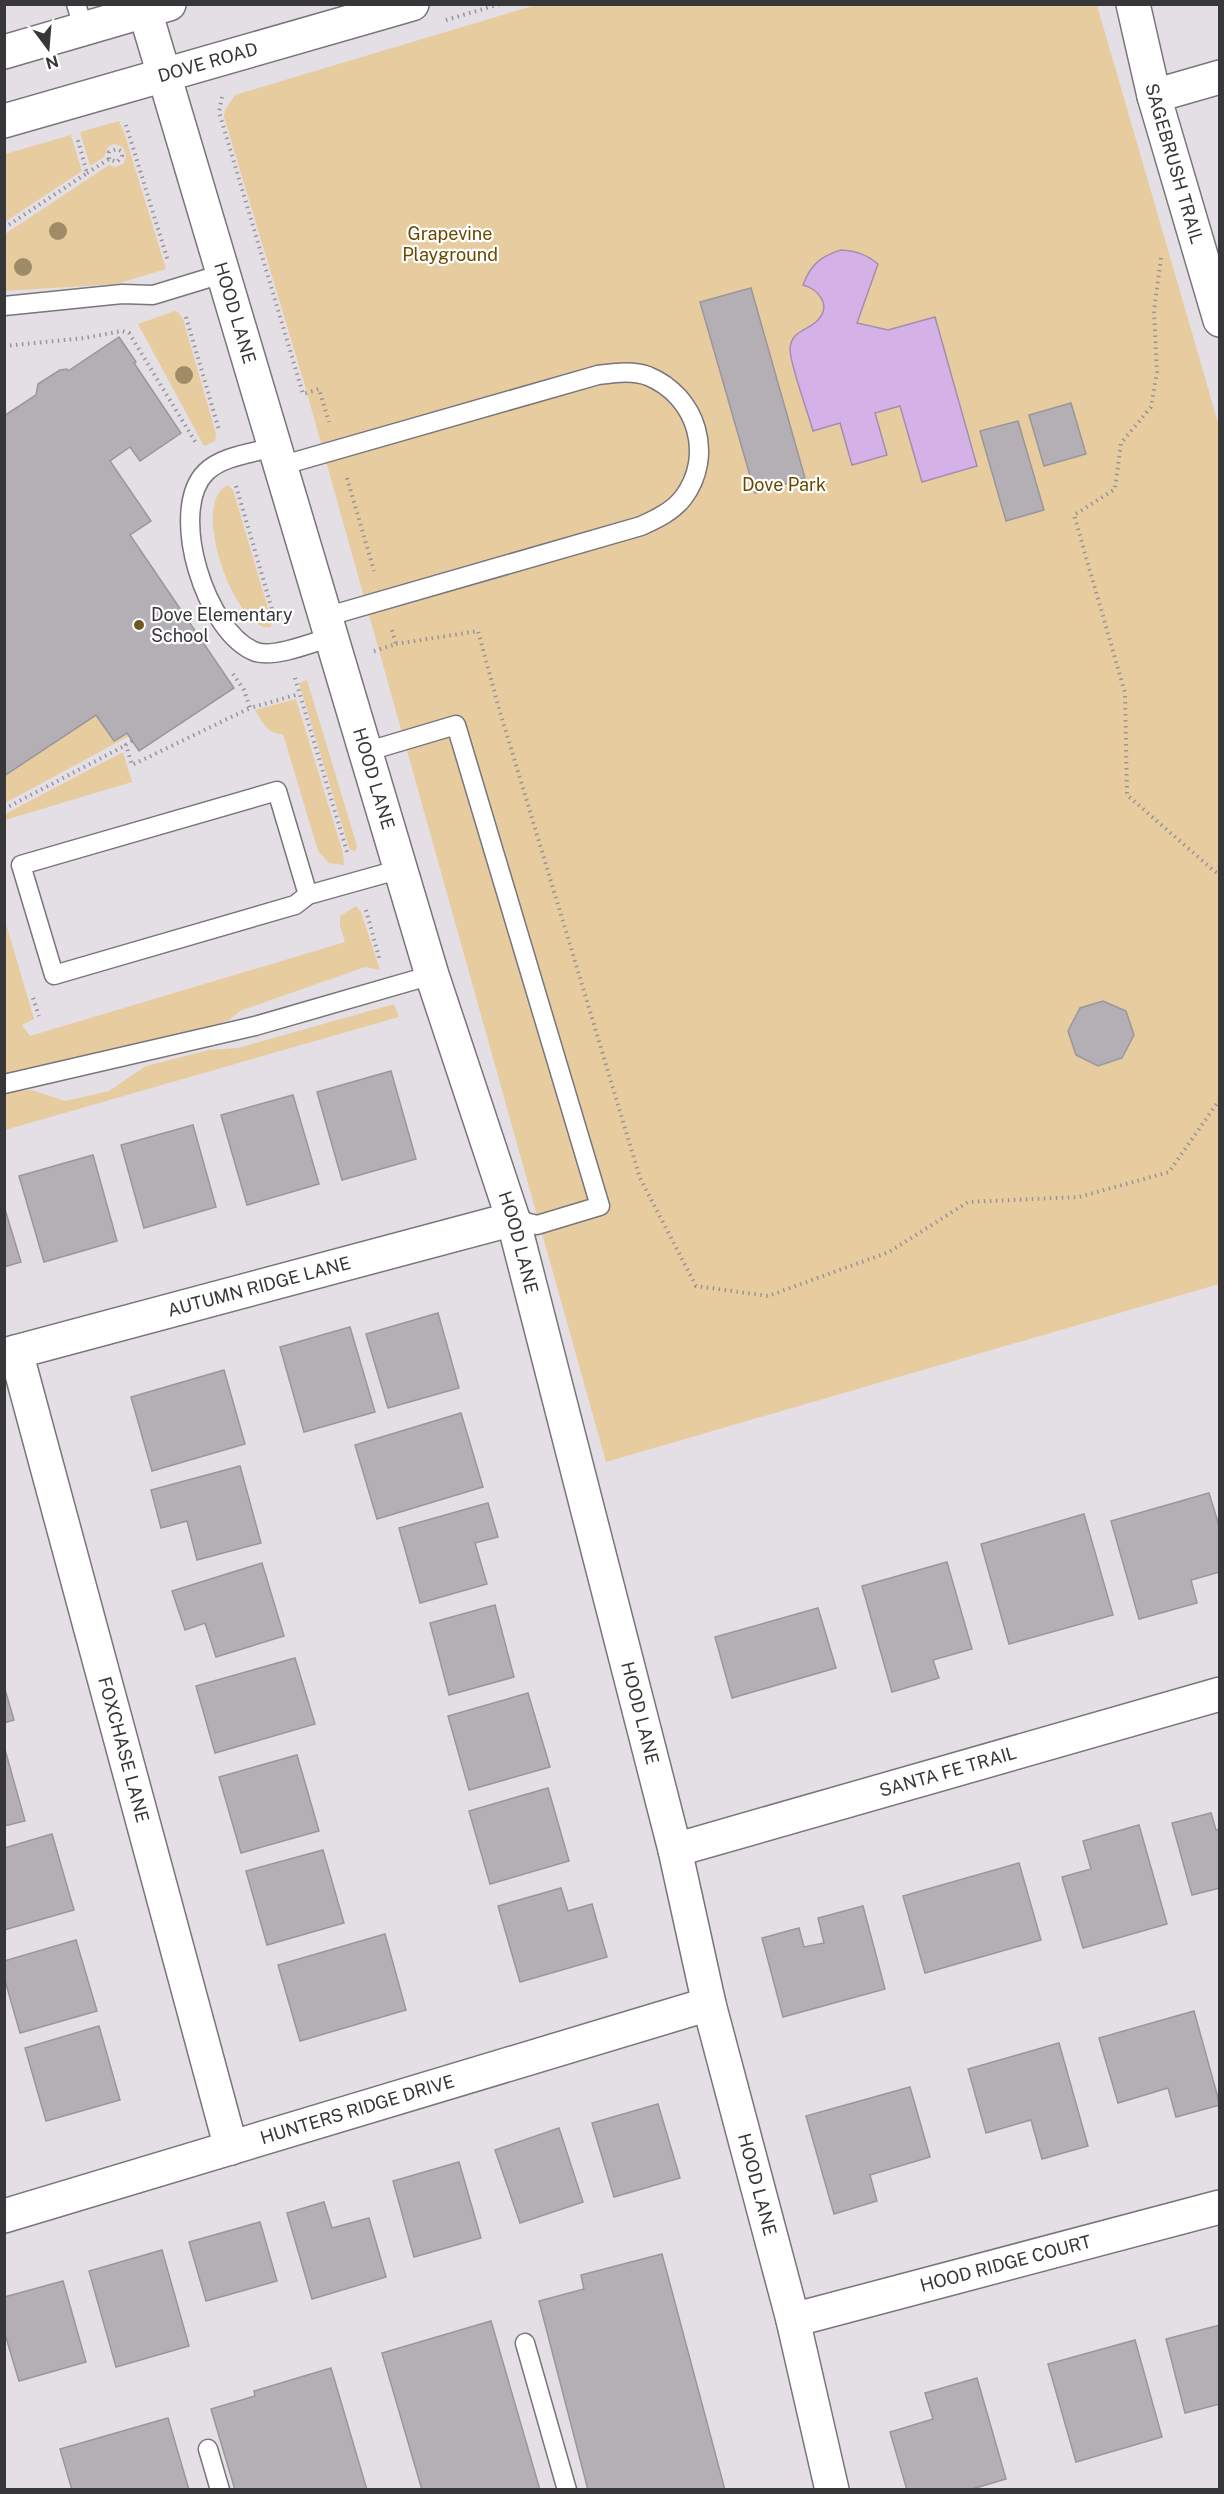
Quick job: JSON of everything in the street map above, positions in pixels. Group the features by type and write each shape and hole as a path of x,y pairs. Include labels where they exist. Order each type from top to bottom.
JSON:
{"street":[{"name":"DOVE ROAD","path":"4,121 168,90 412,4"},
{"name":"SAGEBRUSH TRAIL","path":"1132,4 1154,96 1220,321"},
{"name":"HOOD LANE","path":"157,8 168,90 222,274 432,975 513,1219 675,1850 709,2004 793,2320 832,2490"},
{"path":"4,52 80,17 157,8"},
{"path":"1154,96 1220,76"},
{"name":"AUTUMN RIDGE LANE","path":"10,1354 513,1219"},
{"name":"FOXCHASE LANE","path":"10,1354 231,2148"},
{"name":"SANTA FE TRAIL","path":"675,1850 1220,1694"},
{"name":"HUNTERS RIDGE DRIVE","path":"4,2216 709,2004"},
{"name":"HOOD RIDGE COURT","path":"793,2320 1220,2207"}],"lane":[{"path":"4,306 122,294 153,296 222,274"},
{"path":"622,372 647,376 669,388 686,406 697,428 700,453 695,478 682,499 664,515 641,526 383,600 332,639 286,650 257,652 229,632 215,613 199,576 193,555 191,534 194,496 196,487 207,472 228,460 277,457 338,450 598,375 622,372"},
{"path":"365,752 456,725 600,1206 537,1225 513,1219"},
{"path":"308,895 277,791 21,865 54,975 295,905 308,895 401,869"},
{"path":"4,1084 255,1026 432,975"},
{"path":"525,2343 567,2490"},
{"path":"208,2449 220,2490"}],"path":[{"path":"168,90 223,93 219,112 303,394 319,389 396,644"},
{"path":"123,116 276,624 286,650"},
{"path":"76,133 87,173"},
{"path":"4,228 109,159"},
{"path":"1161,254 1154,311 1157,372 1151,407 1121,443 1115,489 1074,515 1125,693 1127,795 1220,876"},
{"path":"391,987 382,966 295,683 295,676 332,639 396,644 478,631 501,717 640,1178 696,1286 768,1296 890,1252 969,1202 1079,1197 1169,1172 1220,1099"},
{"path":"126,745 132,765 250,708"},
{"path":"4,809 132,741"}],"green space":[{"name":"Dove Park","path":"536,5 1097,5 1219,426 1219,1284 606,1462 305,386 224,117 225,110 235,95"},
{"path":"119,121 166,269 116,284 5,291 5,234 109,165 115,167 123,164 126,157 123,147 114,144 108,147 104,157 90,166 80,132"},
{"path":"71,135 82,171 5,222 5,154"},
{"path":"175,311 183,319 216,434 215,441 204,446 138,324"},
{"path":"228,485 233,490 272,622 271,627 258,625 245,612 232,591 222,566 215,540 213,516 217,497"},
{"path":"307,680 357,846 355,852 349,848 299,683"},
{"path":"296,699 343,853 344,865 329,863 318,851 283,734 269,730 255,710"},
{"path":"96,715 129,736 5,803 5,776"},
{"path":"123,752 132,782 5,820 5,814"},
{"path":"356,906 361,912 380,970 365,967 240,1011 229,1020 197,1031 178,1033 163,1040 86,1058 73,1058 5,1076 4,917 34,1019 22,1025 30,1036 345,942 340,926 340,916"},
{"path":"394,1004 399,1017 5,1130 5,1092 32,1090 65,1101 109,1091 146,1066 209,1050 238,1048"}],"shaded area":[{"path":"841,250 861,254 878,264 857,323 888,330 935,317 977,466 922,482 900,406 875,413 887,455 852,465 840,423 813,431 790,349 793,338 814,324 824,309 818,294 803,285 806,278 813,267 827,255"}],"building":[{"path":"751,288 805,478 755,493 700,302"},
{"path":"119,337 181,433 140,461 130,447 110,461 151,521 130,535 234,688 139,751 127,733 114,741 96,715 4,776 4,416 36,395 38,384 60,370 67,369 68,371"},
{"path":"1071,403 1086,454 1044,466 1029,415"},
{"path":"1018,421 1044,510 1006,521 980,431"},
{"path":"1103,1001 1126,1011 1134,1035 1122,1058 1098,1066 1076,1055 1068,1031 1080,1008"},
{"path":"391,1071 416,1159 342,1180 317,1092"},
{"path":"293,1095 319,1184 247,1205 221,1115"},
{"path":"193,1125 216,1207 144,1228 121,1145"},
{"path":"93,1155 117,1241 44,1262 19,1176"},
{"path":"4,1206 21,1262 4,1267"},
{"path":"438,1313 459,1388 388,1408 366,1334"},
{"path":"350,1327 375,1412 304,1432 280,1347"},
{"path":"224,1370 245,1444 152,1471 131,1397"},
{"path":"461,1413 483,1487 377,1519 355,1445"},
{"path":"240,1466 261,1543 197,1560 187,1521 161,1528 151,1490"},
{"path":"1209,1493 1220,1529 1220,1572 1191,1580 1197,1603 1139,1619 1111,1521"},
{"path":"488,1503 498,1537 475,1543 487,1584 420,1603 399,1528"},
{"path":"1084,1514 1113,1615 1009,1644 981,1544"},
{"path":"947,1562 972,1649 933,1660 939,1678 892,1692 862,1586"},
{"path":"262,1563 284,1636 216,1657 205,1623 185,1630 172,1591"},
{"path":"495,1605 514,1677 449,1695 430,1623"},
{"path":"818,1608 836,1668 732,1698 715,1637"},
{"path":"295,1658 315,1724 215,1753 196,1686"},
{"path":"4,1686 14,1720 4,1723"},
{"path":"528,1693 550,1767 469,1790 448,1716"},
{"path":"4,1746 25,1821 4,1826"},
{"path":"297,1755 319,1831 241,1853 219,1777"},
{"path":"548,1788 569,1861 490,1884 469,1811"},
{"path":"1211,1813 1216,1830 1220,1829 1220,1888 1192,1895 1172,1823"},
{"path":"1139,1825 1167,1924 1083,1948 1062,1877 1091,1869 1083,1841"},
{"path":"52,1834 74,1910 4,1930 4,1848"},
{"path":"323,1850 344,1923 267,1945 246,1871"},
{"path":"1019,1863 1041,1940 925,1973 903,1896"},
{"path":"561,1888 568,1911 592,1904 607,1957 520,1982 498,1906"},
{"path":"863,1906 885,1989 783,2017 762,1938 799,1928 804,1947 824,1943 818,1918"},
{"path":"385,1934 406,2010 300,2041 278,1965"},
{"path":"76,1940 97,2011 20,2033 4,1977 4,1961"},
{"path":"1194,2011 1220,2105 1176,2117 1168,2088 1118,2103 1099,2038"},
{"path":"99,2026 120,2100 46,2121 25,2048"},
{"path":"1059,2043 1088,2146 1042,2159 1031,2120 986,2133 968,2069"},
{"path":"910,2087 930,2157 870,2175 877,2201 834,2214 806,2116"},
{"path":"658,2104 680,2178 614,2197 592,2123"},
{"path":"559,2128 583,2202 520,2223 495,2150"},
{"path":"459,2162 481,2238 414,2257 393,2181"},
{"path":"324,2202 332,2228 369,2218 386,2277 312,2299 287,2213"},
{"path":"260,2222 277,2281 206,2301 189,2242"},
{"path":"162,2250 189,2346 116,2367 89,2271"},
{"path":"662,2254 725,2490 588,2490 539,2301 584,2289 581,2275"},
{"path":"63,2281 86,2362 19,2381 4,2331 4,2297"},
{"path":"491,2321 540,2490 422,2490 382,2353"},
{"path":"1220,2325 1220,2404 1185,2413 1166,2339"},
{"path":"1135,2340 1162,2437 1076,2462 1048,2364"},
{"path":"331,2368 367,2490 235,2490 211,2409 255,2396 254,2391"},
{"path":"977,2378 1006,2479 969,2490 907,2490 890,2432 933,2419 925,2393"},
{"path":"168,2418 189,2490 72,2490 60,2449"}],"place":[{"name":"Dove Elementary School","path":"139,625"}],"park label":[{"name":"Grapevine Playground","path":"450,244"}]}
